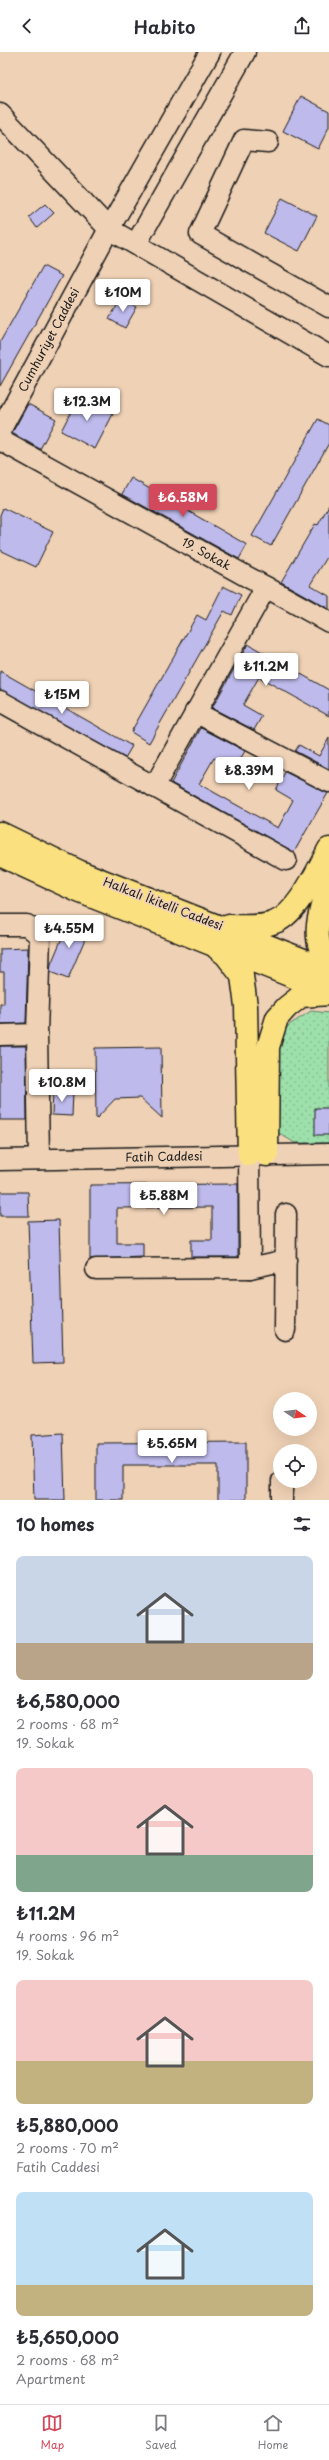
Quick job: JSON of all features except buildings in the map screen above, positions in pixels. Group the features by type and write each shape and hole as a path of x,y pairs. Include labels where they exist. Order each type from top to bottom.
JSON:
{"main road":[{"name":"Halkalı İkitelli Caddesi","path":"0,832 80,872 214,934 329,993"},
{"path":"258,1155 246,1006 242,976 226,955 214,934 276,922 293,909 329,849"},
{"name":"Halkalı İkitelli Caddesi","path":"0,855 78,891 329,970"},
{"path":"329,882 317,933 321,954 329,962"},
{"path":"258,1155 268,1046 277,1018 287,1007 302,996 329,993"}],"street":[{"name":"Cumhuriyet Caddesi","path":"0,431 109,229 210,52"},
{"path":"136,244 245,52"},
{"path":"0,114 109,229 329,356"},
{"path":"268,142 244,140 200,234 329,307"},
{"name":"19. Sokak","path":"0,440 329,622"},
{"path":"154,787 266,587"},
{"path":"0,701 286,860"},
{"path":"196,712 329,782"},
{"path":"0,925 27,925 40,936 38,1034 39,1160"},
{"path":"0,1035 38,1034"},
{"name":"Fatih Caddesi","path":"0,1160 329,1154"},
{"path":"250,1268 258,1155"},
{"path":"285,1330 286,1214"},
{"path":"96,1269 250,1268 286,1260"},
{"path":"282,1488 282,1500"}],"green space":[{"path":"311,1011 329,1013 329,1143 295,1143 275,1131 279,1038 289,1025"}]}
